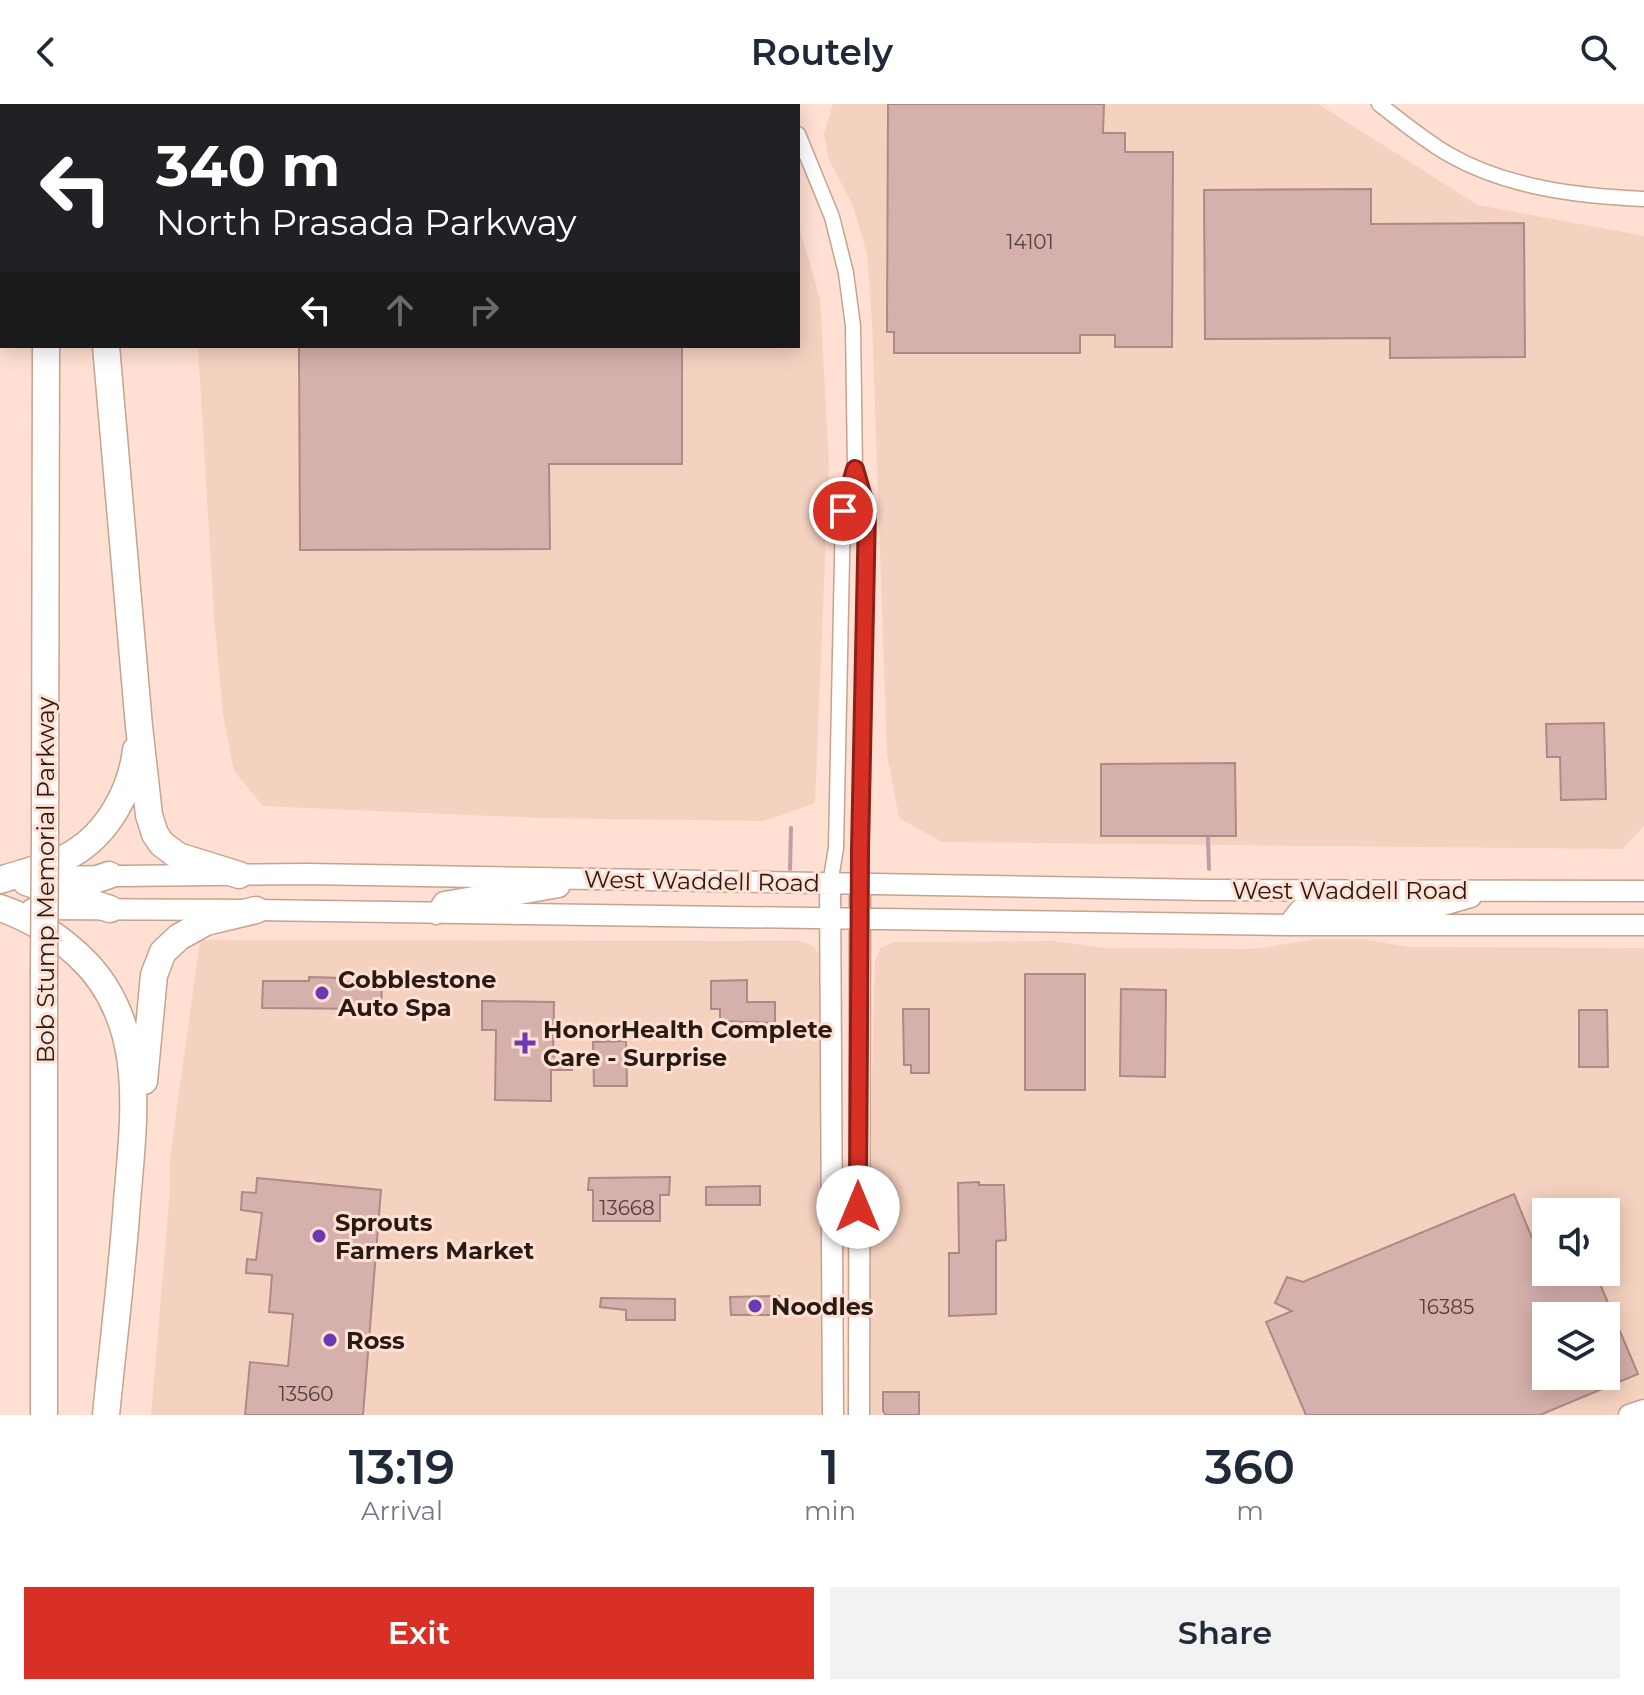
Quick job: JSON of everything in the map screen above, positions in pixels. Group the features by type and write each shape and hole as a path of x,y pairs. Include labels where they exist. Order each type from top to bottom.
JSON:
{"highway":[{"name":"Bob Stump Memorial Parkway","path":"44,1415 46,348"},
{"path":"106,348 149,815 162,844 178,856 239,875"},
{"path":"2,877 39,868 74,853 104,827 130,779 139,726"},
{"path":"1,910 109,875"},
{"path":"2,877 110,909"},
{"path":"1,910 41,925 90,967 109,992 128,1037 134,1111 106,1415"},
{"path":"134,1111 146,1075 154,975 163,952 179,937 206,922 256,910"}],"main road":[{"name":"West Waddell Road","path":"2,877 239,875 1209,890 1644,891"},
{"path":"436,914 444,902 457,899 514,895 602,879"},
{"path":"830,884 833,1415"},
{"path":"859,1409 860,885"},
{"path":"1288,925 1307,906 1440,906 1498,890"},
{"name":"West Waddell Road","path":"1,910 256,910 1288,925 1644,925"},
{"path":"833,1287 846,1333 859,1347"},
{"path":"833,1347 842,1359 859,1409"},
{"path":"1629,1415 1644,1410"}],"street":[{"path":"1379,104 1447,153 1498,177 1581,195 1644,199"},
{"path":"800,139 832,217 846,273 853,326 855,469 867,511 860,885"},
{"path":"830,884 836,848 843,511 855,469"}],"shaded area":[{"path":"833,104 1318,104 1478,205 1644,236 1644,826 1622,849 942,842 899,818 887,754 867,254 853,206 829,160 824,134"},
{"path":"800,229 820,299 829,463 815,803 764,821 541,818 263,806 234,771 223,714 214,617 198,348 800,348"},
{"path":"1317,939 1362,939 1409,947 1644,948 1644,1405 1614,1415 867,1415 875,961 881,947 895,942 1054,941 1104,948 1254,949"},
{"path":"200,940 800,941 814,946 822,959 825,1415 151,1415 170,1158"}],"building":[{"path":"888,104 1104,104 1103,133 1125,133 1125,152 1173,152 1172,347 1115,347 1115,335 1080,335 1080,353 894,353 894,332 887,332"},
{"path":"1371,189 1371,224 1524,223 1525,357 1390,358 1390,338 1205,339 1204,190"},
{"path":"299,348 682,348 682,464 549,464 550,549 300,550"},
{"path":"1604,723 1606,799 1561,800 1560,757 1547,757 1546,724"},
{"path":"1235,763 1236,836 1101,836 1101,764"},
{"path":"1025,974 1085,974 1085,1090 1025,1090"},
{"name":"Cobblestone Auto Spa","path":"309,977 382,983 381,1009 262,1008 263,981 309,981"},
{"path":"747,980 747,1002 775,1002 775,1023 720,1021 720,1009 711,1009 711,981"},
{"path":"1121,989 1166,990 1165,1077 1120,1076"},
{"name":"HonorHealth Complete Care - Surprise","path":"482,1001 554,1002 553,1056 572,1056 572,1070 551,1070 551,1101 495,1100 496,1030 482,1030"},
{"path":"903,1009 929,1009 929,1073 911,1073 911,1065 904,1065"},
{"path":"1579,1010 1607,1010 1608,1067 1579,1067"},
{"path":"626,1041 627,1086 594,1086 593,1042"},
{"path":"670,1177 669,1195 660,1195 660,1221 593,1221 593,1190 588,1190 589,1178"},
{"path":"257,1178 381,1190 363,1415 245,1415 250,1362 288,1366 293,1314 269,1312 272,1275 246,1273 247,1259 256,1260 262,1213 241,1210 242,1192 256,1193"},
{"path":"979,1182 979,1185 1004,1185 1006,1240 996,1241 996,1314 949,1316 949,1253 959,1253 958,1183"},
{"path":"760,1186 760,1205 706,1205 706,1187"},
{"path":"1514,1194 1532,1238 1532,1286 1601,1286 1608,1302 1532,1302 1532,1390 1600,1390 1540,1415 1306,1415 1266,1322 1292,1311 1275,1303 1287,1277 1303,1282"},
{"name":"Noodles","path":"779,1296 779,1315 731,1315 730,1297"},
{"path":"601,1298 675,1299 675,1320 626,1320 626,1310 600,1307"},
{"path":"1620,1331 1638,1374 1620,1382"},
{"path":"883,1392 919,1392 919,1415 886,1415 883,1411"}],"waterway":[{"path":"790,869 791,828"},
{"path":"1208,838 1209,869"}],"place":[{"name":"Cobblestone Auto Spa","path":"322,993"},
{"name":"HonorHealth Complete Care - Surprise","path":"525,1043"},
{"name":"Sprouts Farmers Market","path":"319,1236"},
{"name":"Noodles","path":"755,1306"},
{"name":"Ross","path":"330,1340"}],"route":[{"path":"843,511 855,469 867,511 860,850 858,1207"}]}
